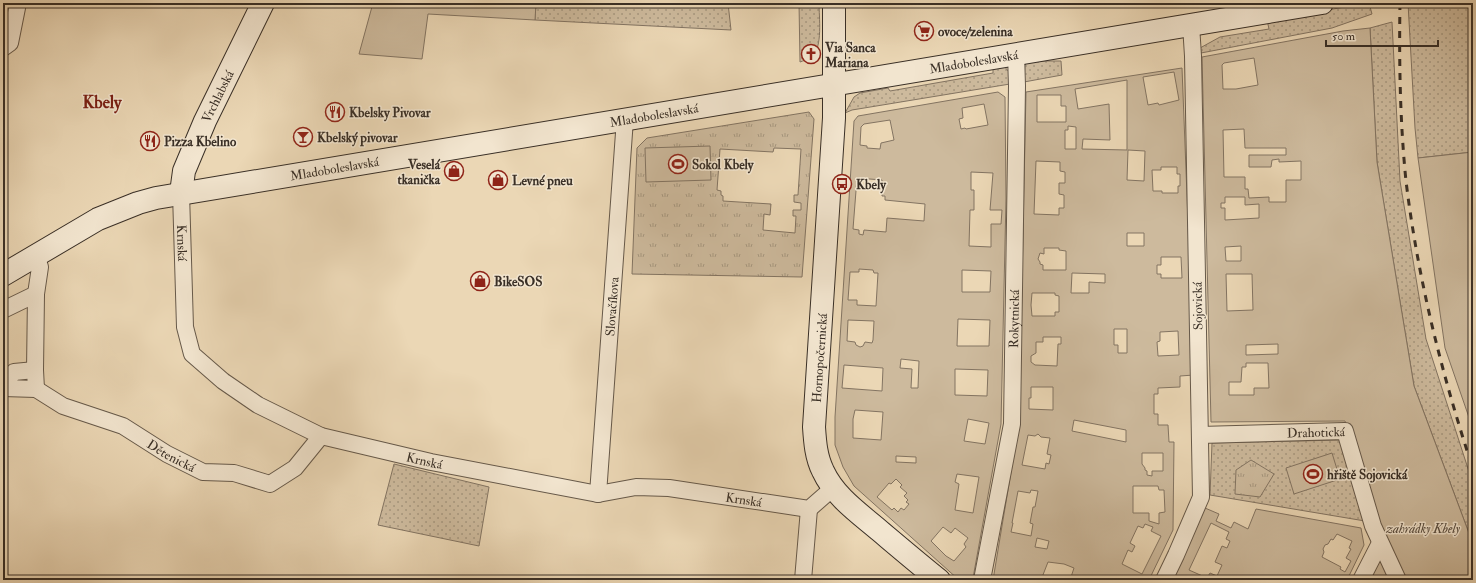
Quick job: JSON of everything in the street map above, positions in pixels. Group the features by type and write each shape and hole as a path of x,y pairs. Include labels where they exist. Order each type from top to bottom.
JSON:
{"main road":[{"name":"Vrchlabská","path":"181,201 184,170 205,121 263,3"},
{"name":"Hornopočernická","path":"834,3 834,130 814,426 817,455 822,471 833,488 848,505 939,580"},
{"name":"Mladoboleslavská","path":"3,275 98,219 138,203 181,201 625,120 1310,4"}],"street":[{"path":"3,48 10,43 18,3"},
{"name":"Sojovická","path":"1164,580 1201,497 1191,25"},
{"name":"Rokytnická","path":"982,580 1012,424 1016,54"},
{"name":"Slovačíkova","path":"598,494 625,120"},
{"name":"Krnská","path":"181,201 186,327 192,354 223,381 258,405 321,436 431,462 598,494 636,487 669,488 809,509"},
{"path":"3,387 36,388 36,294 40,267 36,255"},
{"path":"3,310 36,294"},
{"path":"3,387 14,372 35,370"},
{"name":"Dětenická","path":"36,388 63,406 123,426 167,454 203,472 234,473 270,484 295,468 321,436"},
{"name":"Drahotická","path":"1200,434 1345,430 1373,526 1398,580"},
{"path":"803,580 809,509 833,488"},
{"path":"1361,580 1380,543"}],"green space":[{"path":"373,3 536,3 535,20 428,14 422,59 359,54"},
{"path":"536,3 577,3 595,6 595,3 728,3 731,30 535,20"},
{"path":"799,3 819,3 820,24 818,46 815,52 812,57 800,62"},
{"path":"1369,3 1372,14 1332,28 1201,53 1200,48 1220,37 1269,29 1267,20"},
{"path":"1408,3 1473,3 1473,152 1418,158"},
{"path":"1392,22 1400,181 1426,339 1473,484 1473,544 1414,386 1377,162 1370,28"},
{"name":"zahrádky Kbely","path":"1370,28 1377,162 1414,386 1473,544 1473,580 1405,580 1385,543 1345,421 1211,422 1202,57 1343,31","holes":["1254,58 1258,85 1236,89 1223,89 1222,65 1224,63","1244,129 1245,148 1286,148 1286,155 1249,155 1249,167 1271,167 1272,160 1279,159 1279,162 1301,161 1301,180 1286,180 1286,202 1269,202 1269,197 1249,198 1248,189 1245,189 1245,177 1224,177 1223,130","1225,197 1245,197 1245,205 1259,204 1259,218 1225,220 1225,208 1221,208 1221,203 1225,203","1241,246 1241,261 1226,261 1225,247","1226,274 1252,274 1253,310 1227,311","1278,344 1278,354 1246,355 1246,345","1246,363 1268,363 1269,388 1254,388 1254,395 1229,395 1229,382 1241,382 1242,367 1246,367"]},
{"path":"1061,61 1062,75 1024,82 1025,65 1027,62"},
{"path":"1004,66 1009,72 1010,84 852,110 845,113 854,97 860,93 888,88 890,91 993,73 993,69"},
{"path":"1182,68 1194,375 1180,376 1180,387 1158,388 1158,394 1154,394 1154,414 1158,414 1158,425 1168,425 1169,442 1174,442 1173,530 1149,580 1070,580 1074,568 1064,564 1048,562 1041,580 993,580 1019,424 1026,92","holes":["1174,72 1179,100 1159,105 1158,103 1148,105 1143,77","1127,80 1127,150 1082,149 1083,139 1110,140 1109,104 1078,109 1075,89","1037,95 1061,95 1061,106 1066,106 1066,122 1037,122","1068,126 1076,127 1076,149 1065,149 1065,130 1068,130","1128,150 1145,151 1144,181 1127,180","1036,161 1060,162 1060,171 1065,172 1065,183 1059,183 1059,194 1064,195 1064,208 1059,208 1059,215 1034,214","1161,167 1177,167 1177,174 1180,174 1180,186 1178,186 1178,193 1162,193 1162,191 1153,191 1152,170 1161,170","1127,233 1144,233 1144,246 1127,246","1044,248 1059,248 1059,250 1066,251 1066,270 1043,270 1043,265 1040,264 1038,259 1040,253 1044,254","1161,257 1181,257 1182,278 1161,278 1161,274 1157,274 1157,265 1161,265","1072,273 1105,274 1105,283 1089,282 1089,293 1071,293","1032,293 1055,293 1055,295 1059,296 1059,312 1055,312 1055,316 1032,316","1114,329 1127,329 1127,353 1118,353 1118,345 1114,345","1178,331 1179,355 1158,356 1157,342 1160,341 1160,332","1043,337 1061,337 1061,344 1058,344 1057,366 1035,365 1031,362 1031,356 1036,353 1036,342 1043,342","1031,387 1053,387 1053,410 1029,409","1074,420 1126,430 1126,442 1072,431","1038,434 1041,437 1050,438 1047,454 1051,455 1049,464 1046,463 1045,469 1022,465 1028,435 1035,436","1142,453 1163,453 1163,471 1152,471 1152,476 1147,475 1147,471 1142,464","1133,486 1158,486 1159,490 1164,490 1165,512 1159,513 1159,524 1149,521 1149,513 1133,513","1031,490 1038,491 1030,523 1033,524 1031,536 1011,532 1018,491 1030,493","1145,524 1153,527 1151,531 1161,536 1142,574 1122,564 1128,550 1132,552 1135,546 1130,543 1138,526 1143,528","1037,538 1049,541 1047,549 1035,547"]},
{"path":"998,92 1005,97 1006,198 1001,424 973,578 969,580 959,580 854,486 843,467 835,445 835,417 854,121 858,116","holes":["984,104 988,125 961,129 959,119 963,118 962,108","890,120 894,140 881,143 880,149 867,148 867,146 860,145 861,127 864,124","971,172 993,173 990,210 1002,210 1001,224 991,224 991,247 969,246 970,210 974,210 974,190 971,190","857,178 882,180 882,196 885,196 885,200 925,204 924,221 887,218 886,232 864,230 863,235 859,234 859,230 853,229","859,269 873,270 874,273 878,273 876,306 857,305 857,300 848,300 850,272 859,272","962,270 991,271 990,292 962,292","958,319 990,320 989,346 957,346","848,320 874,321 872,343 865,342 863,346 860,347 856,345 855,342 847,341","901,359 919,361 918,388 911,388 912,369 900,368","844,365 883,368 882,391 842,388","955,369 988,370 987,396 955,395","855,410 883,412 881,440 853,438 853,419","968,419 989,423 985,444 964,441","896,456 916,457 916,463 896,462","957,474 979,477 973,513 955,510 959,484 955,482","896,479 902,485 900,487 907,493 904,496 908,500 906,502 909,504 904,510 901,508 898,512 894,508 892,510 877,497 889,483 891,484","943,527 951,533 955,528 968,538 964,544 966,547 954,561 946,556 931,541"]},
{"path":"809,112 814,119 802,277 632,274 637,148 647,138","holes":["774,148 801,149 798,195 794,195 794,202 801,203 801,210 793,210 793,216 796,216 795,233 763,230 764,214 770,215 771,204 723,201 721,191 717,190 720,149 773,152"]},
{"name":"Sokol Kbely","path":"710,146 711,180 646,182 645,148"},
{"path":"1473,152 1473,429 1445,348 1418,158"},
{"path":"1341,440 1365,521 1210,495 1212,443"},
{"name":"hřiště Sojovická","path":"1332,453 1340,479 1294,494 1286,468"},
{"path":"1251,460 1274,474 1260,497 1235,494 1236,470"},
{"path":"394,464 489,487 479,546 378,525"},
{"path":"1205,508 1219,514 1216,521 1231,528 1234,522 1248,529 1256,509 1361,528 1364,545 1347,580 1172,580","holes":["1211,523 1229,532 1226,539 1230,541 1227,548 1222,546 1215,562 1222,565 1217,576 1210,573 1207,578 1189,570","1337,534 1352,541 1349,548 1351,549 1346,558 1351,561 1345,572 1340,569 1341,567 1322,557 1325,545 1328,544 1331,539 1333,540"]},
{"path":"1377,562 1383,563 1391,580 1368,580"}],"railway":[{"path":"1400,3 1401,114 1406,181 1411,218 1432,327 1451,398 1473,469"}],"place":[{"name":"ovoce/zelenina","path":"924,31"},
{"name":"Via Sanca Mariana","path":"811,54"},
{"name":"Kbelsky Pivovar","path":"335,112"},
{"name":"Kbelský pivovar","path":"303,137"},
{"name":"Pizza Kbelino","path":"150,141"},
{"name":"Sokol Kbely","path":"678,164"},
{"name":"Veselá tkanička","path":"454,171"},
{"name":"Levné pneu","path":"498,180"},
{"name":"Kbely","path":"842,184"},
{"name":"BikeSOS","path":"480,281"},
{"name":"hřiště Sojovická","path":"1313,474"}],"district":[{"name":"Kbely","path":"102,102"}]}
